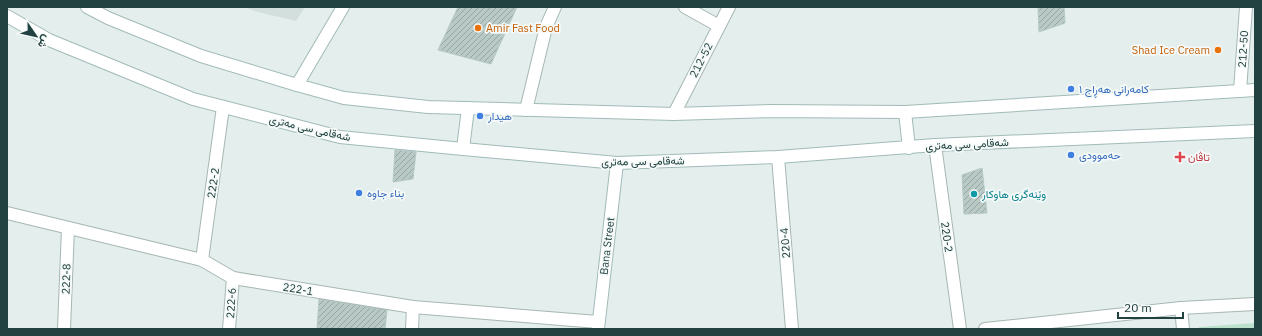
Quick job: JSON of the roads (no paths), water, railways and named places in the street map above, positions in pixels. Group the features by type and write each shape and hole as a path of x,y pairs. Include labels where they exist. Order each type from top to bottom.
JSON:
{"main road":[{"path":"87,7 108,18 202,56 297,85 344,98 428,107 674,114 772,111 905,112 1255,90"},
{"path":"297,85 343,7"},
{"path":"526,110 546,26 555,7"},
{"path":"686,7 719,26"},
{"name":"212-52","path":"674,114 729,7"},
{"name":"212-50","path":"1240,91 1246,7"},
{"name":"شەقامی سی مەتری","path":"7,16 49,40 193,99 340,137 463,149 617,163 778,157 935,145 1255,131"},
{"name":"222-2","path":"202,260 223,107"},
{"path":"463,149 468,108"},
{"path":"905,112 909,148"},
{"name":"220-2","path":"935,145 960,329"},
{"name":"220-4","path":"778,157 792,329"},
{"name":"Bana Street","path":"598,326 617,163"},
{"name":"222-1","path":"7,213 202,260 233,278 413,307 598,326"},
{"name":"222-8","path":"64,329 68,228"},
{"name":"222-6","path":"229,329 233,278"},
{"path":"985,329 1181,308 1255,304"},
{"path":"412,329 413,307"},
{"path":"1181,308 1182,329"}],"place":[{"name":"Amir Fast Food","path":"478,28"},
{"name":"Shad Ice Cream","path":"1218,50"},
{"name":"کامەرانی هەڕاج ۱","path":"1071,89"},
{"name":"هيدار","path":"480,116"},
{"name":"حەموودی","path":"1071,155"},
{"name":"تاڤان","path":"1180,157"},
{"name":"بناء جاوە","path":"359,193"},
{"name":"وێنەگری هاوکار","path":"974,194"}]}
